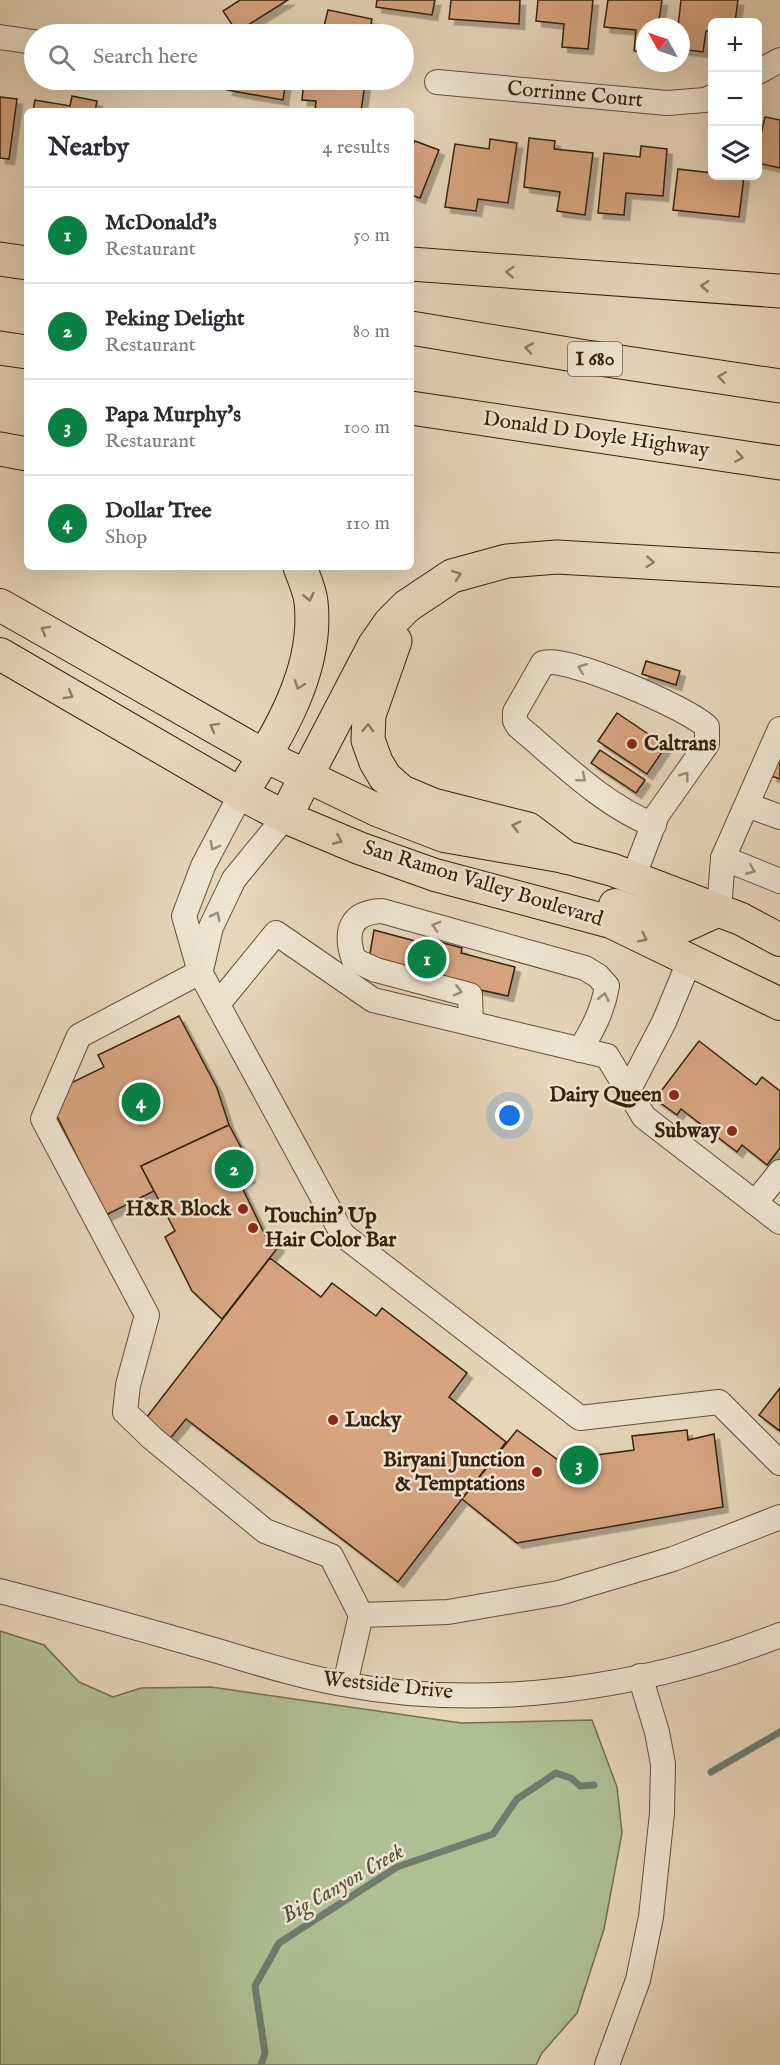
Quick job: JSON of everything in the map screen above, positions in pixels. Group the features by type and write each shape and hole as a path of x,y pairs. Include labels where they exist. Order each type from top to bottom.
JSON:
{"highway":[{"path":"0,259 24,263"},
{"path":"414,264 780,291"},
{"name":"I 680","path":"414,329 580,357 780,386"},
{"path":"0,348 24,352"},
{"name":"Donald D Doyle Highway","path":"414,408 780,463"},
{"path":"0,449 24,453"},
{"path":"285,817 374,646 390,623 407,606 452,576 507,561 557,557 780,570"},
{"path":"241,794 265,756 300,685 312,628 311,600 301,570"},
{"path":"407,606 369,714 368,740 376,762 385,777 402,792 433,805 528,829 565,857"}],"main road":[{"name":"San Ramon Valley Boulevard","path":"0,605 265,756 379,811 444,836 565,857 633,878 719,910 780,940"},
{"name":"San Ramon Valley Boulevard","path":"0,654 241,794 285,817 359,848 435,875 611,922 689,962 780,1004"},
{"path":"552,906 573,895 587,894 669,925 684,926 719,910"}],"street":[{"path":"0,37 24,41"},
{"path":"762,70 780,60"},
{"name":"Corrinne Court","path":"437,82 667,103 708,98"},
{"path":"633,878 654,825 657,814 707,744 706,727 686,712 573,664 549,661 543,663 515,712 515,721 519,727 613,803 636,818 654,825"},
{"path":"719,910 723,858 780,729"},
{"path":"241,794 203,867 184,916 200,972 343,1235 580,1418 719,1402 780,1463"},
{"path":"747,805 780,817"},
{"path":"285,817 234,879 211,927 200,972 79,1036 44,1119 147,1315 128,1385 125,1412 152,1438 265,1532 332,1557 362,1615 345,1684"},
{"path":"723,858 780,881"},
{"path":"471,1023 470,994 376,970 354,960 349,937 357,918 366,911 382,910 592,972 607,986 596,1024 580,1050"},
{"path":"218,1004 276,933 373,1000 607,1056 644,1117 780,1222"},
{"path":"628,1091 664,1022 689,962"},
{"path":"755,1203 780,1172"},
{"path":"362,1615 448,1612 560,1593 673,1559 780,1517"},
{"name":"Westside Drive","path":"0,1592 91,1614 306,1677 437,1695 542,1693 639,1676 743,1649 780,1635"},
{"path":"607,2065 638,1980 651,1917 662,1813 663,1764 657,1732 639,1676"}],"green space":[{"path":"0,1631 44,1645 79,1682 113,1697 141,1688 211,1687 461,1723 592,1720 617,1787 622,1833 604,1929 577,2013 542,2053 536,2065 0,2065"}],"building":[{"path":"240,0 288,0 250,24 232,24 223,11"},
{"path":"377,0 435,0 432,15 376,7"},
{"path":"451,0 520,0 519,24 449,19"},
{"path":"538,0 593,0 588,49 562,47 564,24 536,21"},
{"path":"608,0 662,0 659,18 636,18 636,30 604,27"},
{"path":"681,0 738,0 736,18 708,18 708,31 706,31 703,52 690,50 690,18 679,18"},
{"path":"328,10 372,19 371,24 324,24"},
{"path":"227,90 284,90 283,100"},
{"path":"303,90 364,90 361,108 315,108 316,101 302,100"},
{"path":"72,96 97,101 96,108 34,108 35,100 70,106"},
{"path":"0,97 17,99 9,159 0,158"},
{"path":"765,117 780,120 780,168 762,164 762,130"},
{"path":"529,138 555,141 554,149 593,153 585,215 557,211 560,192 524,187"},
{"path":"490,139 517,143 508,203 478,199 476,211 445,207 455,144 489,149"},
{"path":"414,142 439,150 420,198 414,196"},
{"path":"641,146 667,149 663,196 626,193 624,215 598,213 604,153 640,157"},
{"path":"678,169 708,173 708,180 744,180 739,217 673,210"},
{"path":"646,661 680,671 676,685 642,674"},
{"name":"Caltrans","path":"617,713 666,746 647,774 598,741"},
{"path":"780,749 780,779 771,776"},
{"path":"600,750 645,780 636,793 591,763"},
{"path":"374,930 434,946 436,941 462,948 461,953 515,967 508,996 368,965"},
{"path":"179,1016 217,1088 229,1125 141,1166 154,1191 106,1215 57,1116 67,1085 104,1067 98,1055"},
{"path":"699,1041 756,1085 762,1077 780,1091 780,1148 767,1165 742,1145 737,1152 681,1109 677,1115 655,1099"},
{"path":"229,1125 243,1151 238,1154 250,1177 240,1183 266,1237 279,1246 222,1319 192,1291 165,1237 175,1231 141,1166"},
{"name":"Lucky","path":"270,1258 321,1297 332,1283 376,1316 382,1308 467,1373 449,1397 506,1442 398,1582 186,1419 168,1441 143,1422"},
{"path":"780,1388 780,1431 759,1415"},
{"path":"517,1430 558,1460 634,1450 632,1436 687,1430 688,1440 714,1434 723,1507 517,1543 462,1499"}],"waterway":[{"name":"Big Canyon Creek","path":"711,1772 780,1732"},
{"name":"Big Canyon Creek","path":"261,2065 265,2053 255,1986 279,1943 397,1867 493,1834 517,1799 556,1773 571,1778 580,1786 594,1785"}],"place":[{"name":"Caltrans","path":"632,744"},
{"name":"McDonald's","path":"427,959"},
{"name":"Dairy Queen","path":"674,1095"},
{"name":"Dollar Tree","path":"141,1102"},
{"name":"Subway","path":"732,1131"},
{"name":"Peking Delight","path":"234,1169"},
{"name":"H&R Block","path":"243,1209"},
{"name":"Touchin' Up Hair Color Bar","path":"253,1228"},
{"name":"Lucky","path":"333,1420"},
{"name":"Papa Murphy's","path":"579,1465"},
{"name":"Biryani Junction & Temptations","path":"537,1472"}]}
